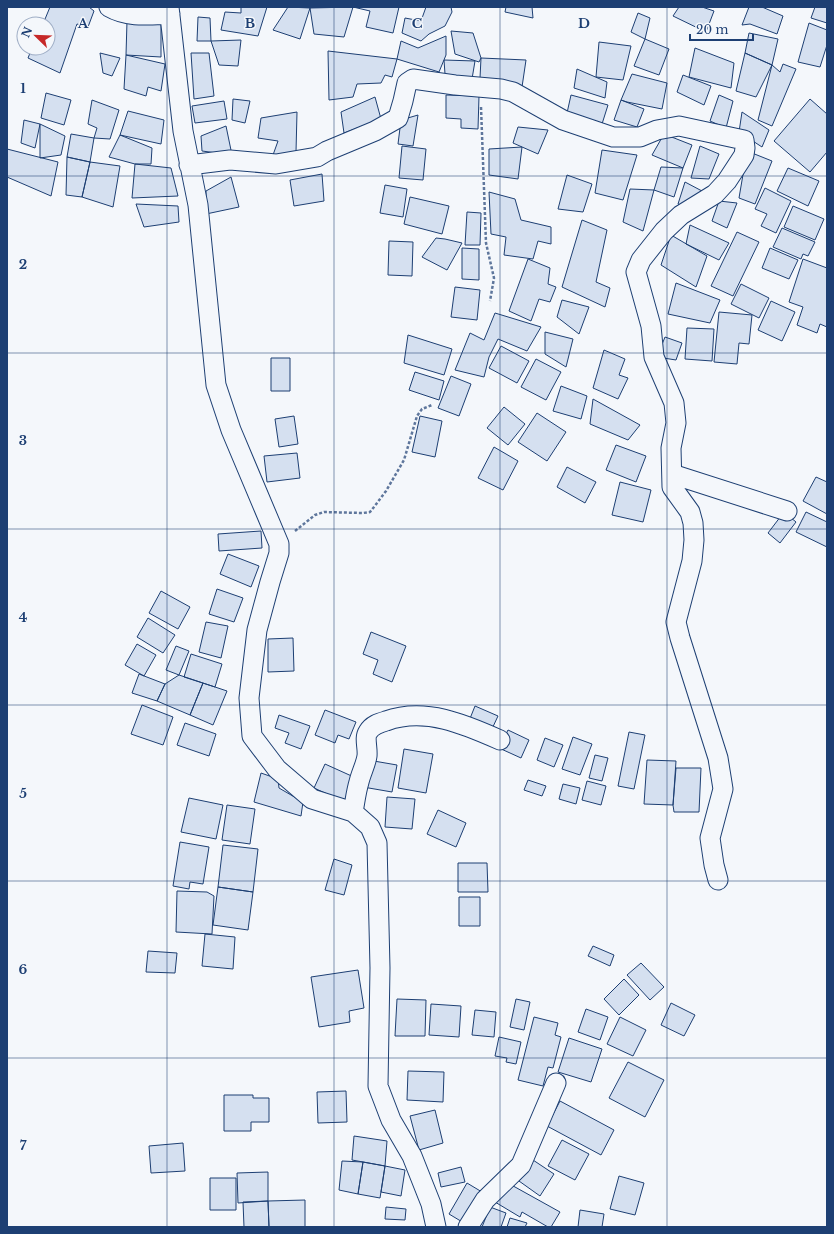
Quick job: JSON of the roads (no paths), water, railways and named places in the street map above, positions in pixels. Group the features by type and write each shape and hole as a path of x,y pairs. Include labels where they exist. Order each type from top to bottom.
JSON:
{"street":[{"path":"109,7 116,11 137,16 170,10 183,131 198,205 216,384 231,430 279,544 279,553 257,630 249,698 252,736 277,770 312,799 353,812 370,827 377,843 380,968 378,1086 391,1120 412,1156 431,1204 436,1227"},
{"path":"189,165 230,160 276,164 318,157 328,151 375,131 398,118 407,83 413,79 501,89 513,92 563,120 614,137 640,137 657,130 679,126 744,140 744,155 727,182 715,194 681,215 664,231 640,260 636,272 651,326 654,356 674,403 676,423 671,448 672,487 690,512 694,523 692,561 676,622 718,758 723,789 710,838 718,880"},
{"path":"672,474 787,511"},
{"path":"353,812 358,783 367,757 367,734 370,728 376,724 395,717 419,716 438,718 467,725 500,740"},
{"path":"468,1227 485,1200 521,1164 556,1083"}]}
